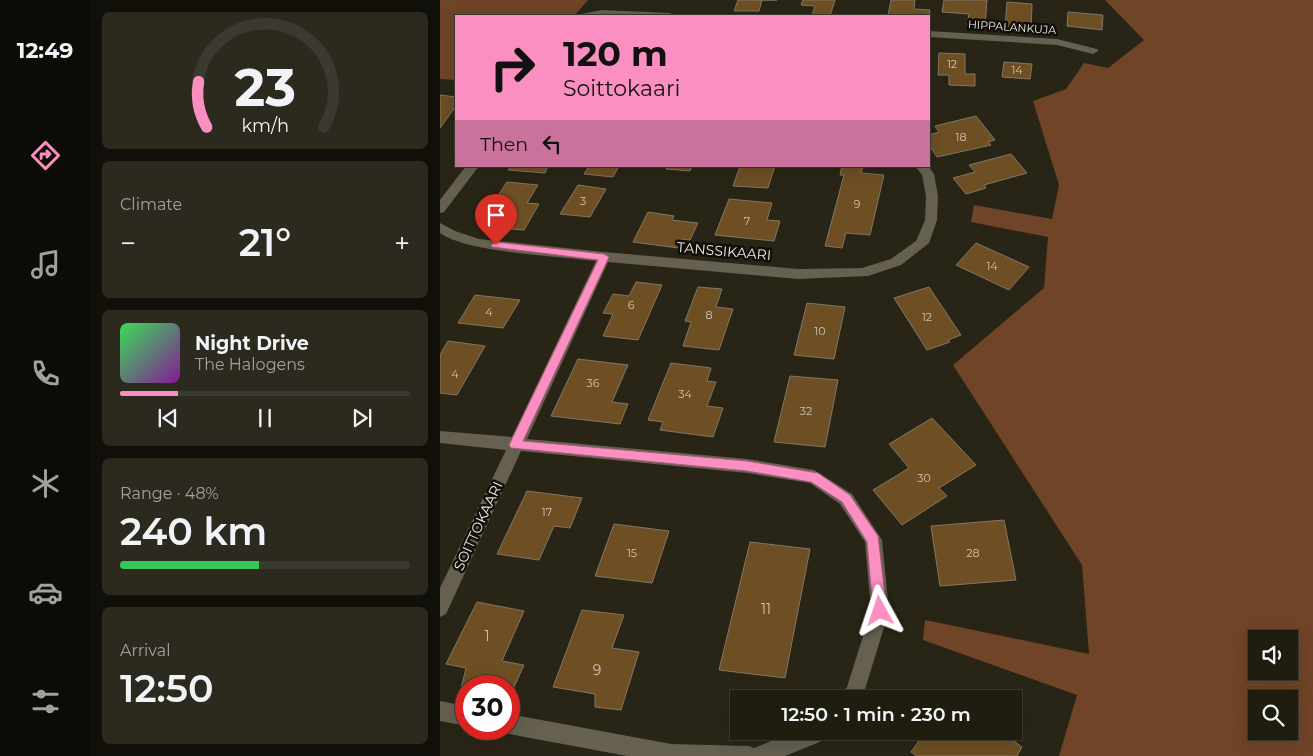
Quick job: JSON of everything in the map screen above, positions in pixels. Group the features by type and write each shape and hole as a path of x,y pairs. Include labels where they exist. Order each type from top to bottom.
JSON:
{"street":[{"path":"590,15 602,12 653,15"},
{"name":"HIPPALANKUJA","path":"930,34 1057,42 1093,51"},
{"path":"440,210 472,167"},
{"name":"TANSSIKAARI","path":"440,227 450,234 478,243 604,257 798,274 863,273 896,262 922,242 931,220 932,196 928,174 922,167"},
{"name":"SOITTOKAARI","path":"440,608 604,257"},
{"path":"440,437 747,466 814,477 846,499 873,540 880,611 856,690"},
{"path":"440,711 455,714"},
{"path":"520,726 671,754 749,756"},
{"path":"760,756 800,740"}],"shaded area":[{"path":"440,0 588,0 575,15 455,15 455,80 440,79"},
{"path":"1105,0 1313,0 1313,756 1059,756 1077,695 923,640 925,620 1089,654 1082,565 953,365 1044,288 1048,237 971,222 974,205 1052,219 1059,185 1033,101 1066,89 1084,63 1108,68 1144,40"}],"building":[{"path":"738,0 762,0 759,11 734,11"},
{"path":"803,0 835,0 830,15 812,15 815,6 801,5"},
{"path":"891,0 915,0 914,9 930,10 929,15 888,15"},
{"path":"944,0 987,0 985,26 967,25 969,14 942,12"},
{"path":"1007,2 1032,4 1031,29 1005,27"},
{"path":"1068,12 1103,15 1102,30 1067,26"},
{"path":"939,53 965,54 965,74 975,74 975,86 949,85 949,75 938,75"},
{"path":"1004,62 1032,64 1030,79 1002,77"},
{"path":"440,95 455,97 455,107 440,128"},
{"path":"976,116 995,140 988,142 991,145 937,157 930,146 930,135 939,132 935,126"},
{"path":"1011,154 1027,173 984,185 986,188 966,194 953,178 975,172 969,165"},
{"path":"510,167 548,167 545,173 508,170"},
{"path":"588,167 618,167 613,177 584,174"},
{"path":"667,167 692,167 690,171 666,169"},
{"path":"740,167 775,167 768,188 733,186"},
{"path":"842,167 863,167 861,173 884,175 870,235 846,233 842,248 825,246 844,175 840,175"},
{"path":"507,182 538,185 527,203 539,204 524,230 500,228 508,216 486,214"},
{"path":"578,185 606,189 590,217 560,214"},
{"path":"729,199 772,203 767,220 780,221 774,241 715,235"},
{"path":"648,212 674,216 672,220 698,223 690,240 682,239 678,248 633,242"},
{"path":"976,243 1029,267 1009,290 956,265"},
{"path":"636,282 662,285 638,340 603,336 613,314 603,313 613,294 629,296"},
{"path":"698,287 722,289 716,307 733,309 719,350 683,346 691,322 685,321"},
{"path":"929,287 961,335 948,340 950,342 927,350 894,298"},
{"path":"475,295 520,300 503,328 458,323"},
{"path":"807,303 845,307 834,359 794,355"},
{"path":"448,341 485,346 457,395 440,393 440,355"},
{"path":"578,359 628,365 612,402 628,404 620,424 551,416"},
{"path":"671,363 711,368 707,381 716,382 707,406 723,408 713,437 660,430 663,422 648,420"},
{"path":"790,376 838,380 825,447 774,442"},
{"path":"932,418 976,465 939,488 947,496 902,525 873,490 909,468 889,444"},
{"path":"527,491 582,498 570,528 554,526 539,560 497,554"},
{"path":"1004,520 1016,580 940,586 931,526"},
{"path":"614,524 669,531 652,583 595,576"},
{"path":"750,542 810,549 785,678 719,670"},
{"path":"477,602 524,611 502,661 524,665 519,675 464,675 466,668 446,664"},
{"path":"582,610 624,615 612,648 639,652 621,710 595,707 595,694 553,687"},
{"path":"920,740 1012,740 1022,747 1017,756 917,756 911,752"}],"route":[{"path":"496,245 604,257 515,445 747,466 814,477 846,499 873,540 880,611"}]}
